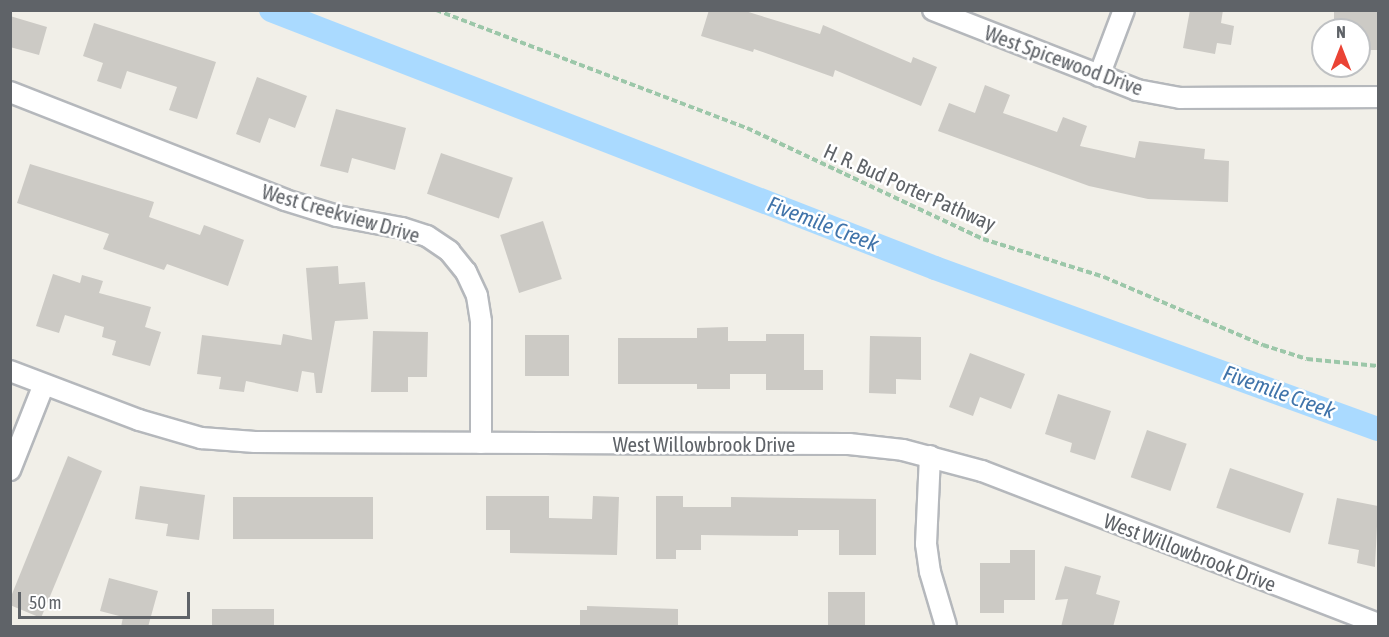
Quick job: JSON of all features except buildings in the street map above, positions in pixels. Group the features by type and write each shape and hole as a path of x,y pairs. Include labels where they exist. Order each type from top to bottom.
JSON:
{"street":[{"name":"West Spicewood Drive","path":"933,10 1137,90 1180,98 1378,97"},
{"path":"1099,76 1124,10"},
{"name":"West Creekview Drive","path":"10,92 285,200 337,216 402,228 427,236 449,251 466,272 477,296 481,322 481,443"},
{"name":"West Willowbrook Drive","path":"10,371 139,420 201,438 255,442 849,444 930,456 982,471 1378,624"},
{"path":"10,470 44,384"},
{"path":"930,456 927,544 930,572 946,627"}],"path":[{"name":"H. R. Bud Porter Pathway","path":"436,10 737,123 947,224 1104,278 1263,345 1307,359 1378,366"}],"waterway":[{"name":"Fivemile Creek","path":"271,10 935,268 1378,429"}]}
